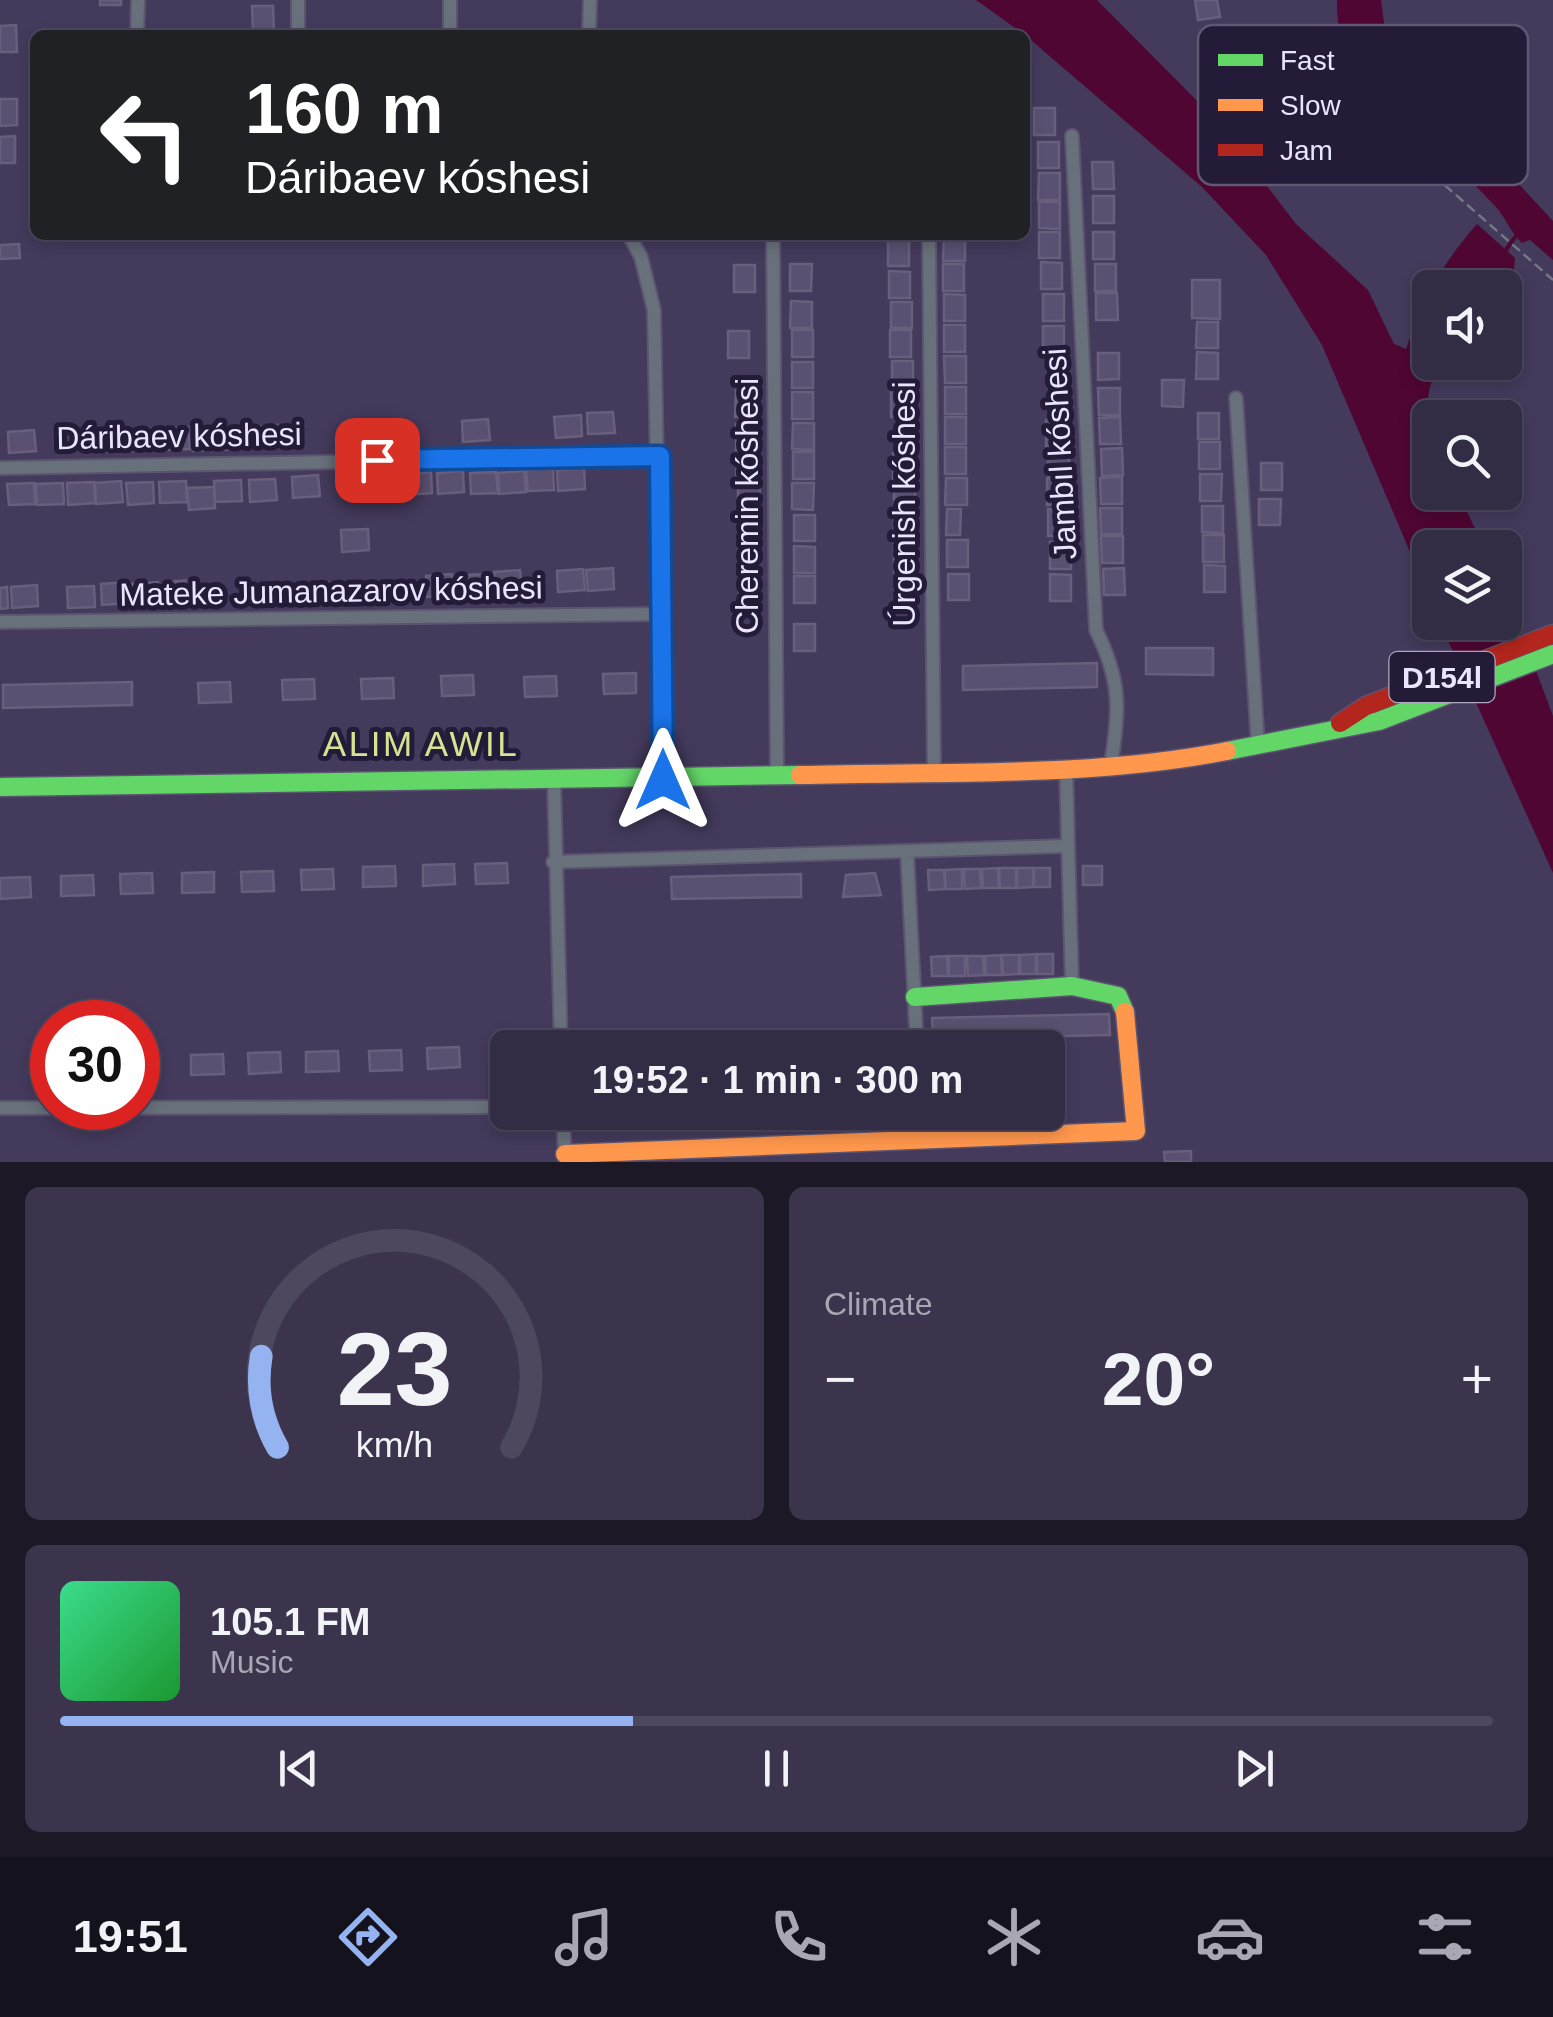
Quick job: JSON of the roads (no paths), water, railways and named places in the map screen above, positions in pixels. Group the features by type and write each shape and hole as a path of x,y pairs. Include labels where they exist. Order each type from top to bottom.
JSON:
{"main road":[{"name":"D154l","path":"1334,727 1366,706 1553,634"},
{"name":"D154l","path":"0,787 663,780 1066,768 1221,754 1379,720 1553,654"},
{"path":"565,1158 1136,1131 1124,1005 1118,996 1072,986 914,997"}],"street":[{"path":"137,30 138,0"},
{"path":"298,0 298,30"},
{"path":"450,0 450,30"},
{"path":"589,30 590,0"},
{"name":"Jambıl kóshesi","path":"1072,136 1096,630 1113,664 1120,709 1111,764"},
{"path":"631,240 640,256 654,310 660,456 663,780"},
{"name":"Cheremin kóshesi","path":"773,240 777,776"},
{"name":"Úrgenish kóshesi","path":"929,240 934,772"},
{"path":"1236,398 1258,746"},
{"name":"Dáribaev kóshesi","path":"0,468 660,456"},
{"name":"Mateke Jumanazarov kóshesi","path":"0,622 663,614"},
{"path":"1066,768 1072,986"},
{"path":"554,780 553,862 560,1030"},
{"path":"553,862 1068,846"},
{"path":"907,851 916,1030"},
{"path":"0,1108 490,1107"},
{"path":"564,1130 565,1158"},
{"path":"921,1130 922,1140"}],"waterway":[{"path":"1503,254 1518,233"}],"district":[{"name":"ALIM AWIL","path":"421,743"}]}
